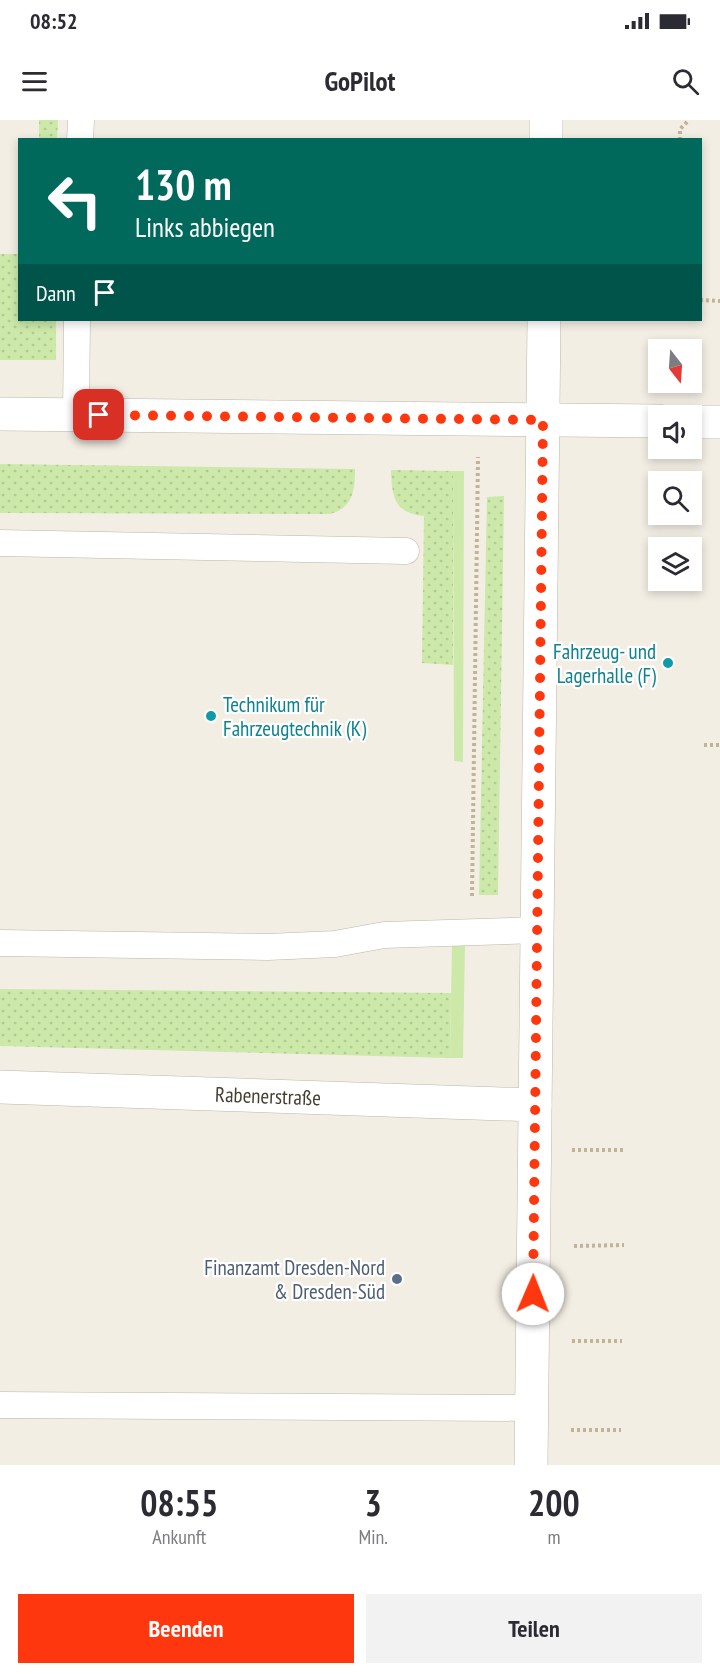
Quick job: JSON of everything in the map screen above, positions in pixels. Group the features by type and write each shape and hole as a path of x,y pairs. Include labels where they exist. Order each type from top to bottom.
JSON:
{"street":[{"path":"546,120 546,138"},
{"path":"531,1465 544,321"},
{"path":"0,414 648,421"},
{"path":"702,422 720,422"},
{"name":"Rabenerstraße","path":"0,1086 535,1105"}],"lane":[{"path":"80,138 81,120"},
{"path":"76,415 77,321"},
{"path":"0,543 406,551"},
{"path":"0,943 268,947 335,944 384,935 537,930"},
{"path":"0,1405 532,1418"}],"path":[{"path":"680,138 680,129 689,120"},
{"path":"702,300 720,301"},
{"path":"472,933 479,419"},
{"path":"704,746 720,746"},
{"path":"535,1150 626,1150"},
{"path":"534,1247 624,1245"},
{"path":"532,1342 622,1341"},
{"path":"532,1418 621,1430"}],"green space":[{"path":"39,120 58,120 57,138 39,138"},
{"path":"0,254 18,254 18,321 56,321 56,360 0,360"},
{"path":"0,464 355,469 355,477 348,503 330,514 0,513"},
{"path":"391,470 453,471 453,665 422,663 424,516 406,511 397,502 392,488"},
{"path":"453,471 464,471 463,762 454,761"},
{"path":"504,496 498,895 479,895 487,497"},
{"path":"452,946 465,946 463,1058 450,1058"},
{"path":"0,989 451,993 450,1058 0,1046"}],"place":[{"name":"Fahrzeug- und Lagerhalle (F)","path":"668,663"},
{"name":"Technikum für Fahrzeugtechnik (K)","path":"211,716"},
{"name":"Finanzamt Dresden-Nord & Dresden-Süd","path":"397,1279"}],"route":[{"path":"99,415 543,420 533,1294"}]}
